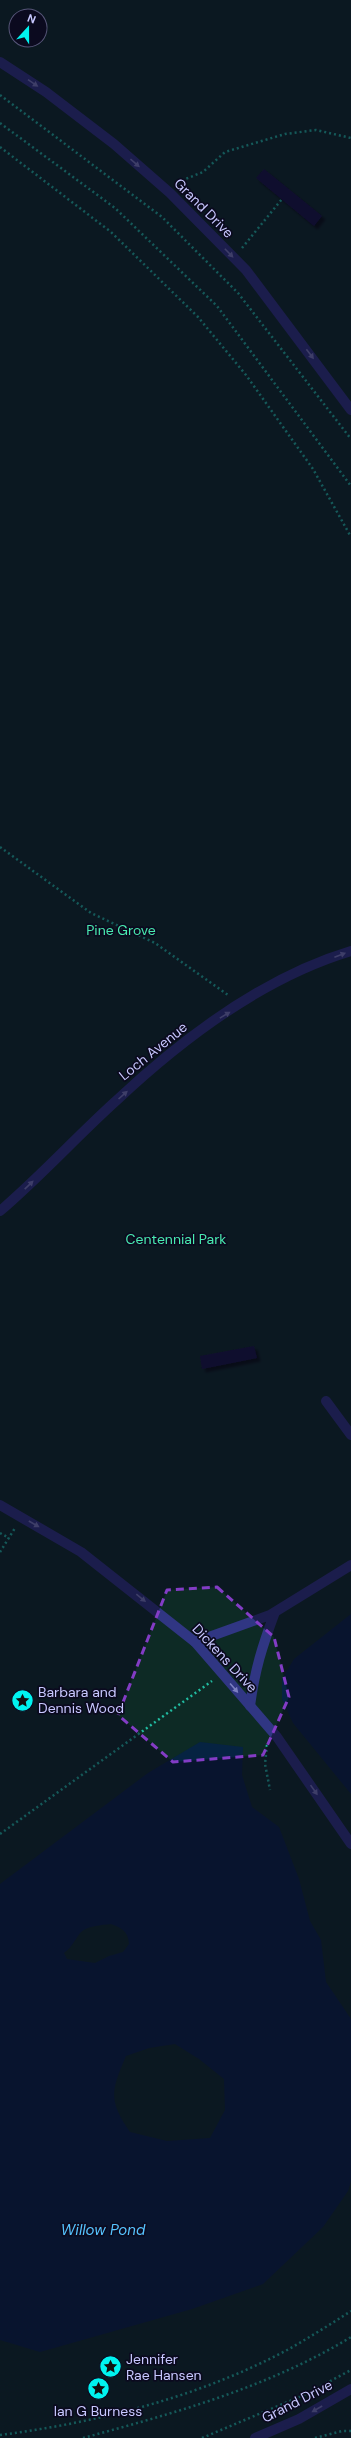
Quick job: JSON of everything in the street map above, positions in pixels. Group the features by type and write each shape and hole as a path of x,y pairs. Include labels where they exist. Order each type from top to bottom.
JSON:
{"street":[{"name":"Grand Drive","path":"0,62 46,92 108,139 170,193 246,270 351,410"},
{"name":"Loch Avenue","path":"0,1211 153,1067 212,1022 309,967 351,951"},
{"path":"326,1401 351,1435"},
{"name":"Dickens Drive","path":"0,1505 81,1552 195,1642 272,1732 351,1844"},
{"path":"195,1642 275,1612 351,1565"},
{"path":"250,1706 253,1678 262,1647 275,1612"},
{"name":"Grand Drive","path":"255,2438 298,2420 351,2389"}],"path":[{"path":"0,95 162,217 238,293 351,439"},
{"path":"0,122 115,208 217,306 351,486"},
{"path":"170,193 183,180 203,172 225,152 285,134 316,130 351,138"},
{"path":"0,147 111,232 198,318 246,375 313,469 351,537"},
{"path":"234,258 282,199"},
{"path":"0,847 91,913 155,943 242,1004"},
{"path":"0,1533 9,1538 0,1552"},
{"path":"0,1834 222,1674"},
{"path":"270,1790 265,1764 272,1732"},
{"path":"0,2436 63,2427 147,2407 237,2373 289,2349 351,2311"},
{"path":"83,2438 225,2396 328,2351 351,2337"},
{"path":"202,2438 304,2395 351,2370"},
{"path":"315,2438 342,2430 351,2431"}],"highlighted area":[{"path":"217,1587 274,1637 289,1697 263,1755 173,1762 118,1715 167,1590"}],"green space":[{"name":"Centennial Park","path":"0,0 351,0 351,2438 0,2438"}],"water":[{"path":"351,1614 351,1794 293,1723 282,1699 282,1679 294,1659"},
{"name":"Willow Pond","path":"200,1742 243,1747 242,1775 252,1807 279,1827 299,1879 310,1921 321,1940 326,1982 351,2019 351,2181 348,2191 323,2227 263,2284 192,2309 40,2352 0,2340 0,1884 148,1773","holes":["111,1924 126,1933 129,1944 123,1952 109,1956 95,1963 67,1959 64,1953 80,1933 94,1926","175,2044 199,2059 224,2079 225,2110 210,2138 167,2141 130,2132 118,2112 114,2095 115,2087 126,2056 149,2048"]}],"building":[{"path":"264,169 322,216 314,226 256,178"},
{"path":"254,1346 257,1358 202,1369 200,1356"}],"place":[{"name":"Barbara and Dennis Wood","path":"22,1700"},
{"name":"Jennifer Rae Hansen","path":"110,2367"},
{"name":"Ian G Burness","path":"98,2389"}],"park label":[{"name":"Pine Grove","path":"121,930"}]}
